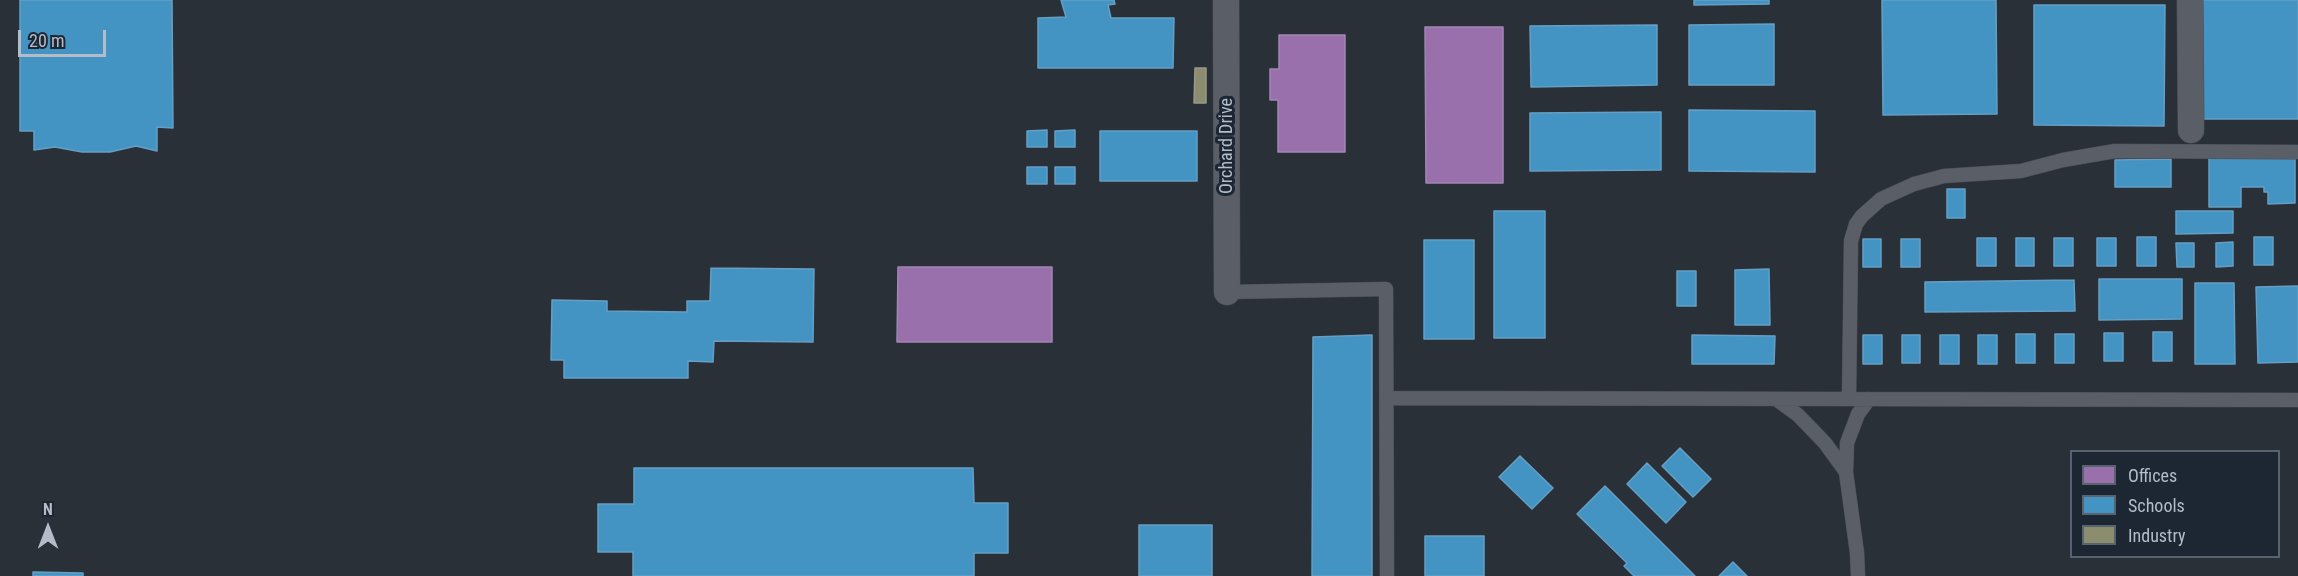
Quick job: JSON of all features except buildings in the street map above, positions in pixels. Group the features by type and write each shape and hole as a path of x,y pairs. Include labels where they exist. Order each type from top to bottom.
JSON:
{"street":[{"name":"Orchard Drive","path":"1226,0 1227,292"},
{"path":"2190,0 2191,130"}],"lane":[{"path":"1849,399 1851,241 1856,224 1870,207 1881,199 1914,184 1944,176 2021,171 2063,160 2115,151 2298,152"},
{"path":"1227,292 1386,289 1387,576"},
{"path":"1388,398 2298,400"},
{"path":"1776,399 1798,415 1825,443 1846,472"},
{"path":"1858,576 1846,472 1847,443 1852,428 1869,399"}]}
